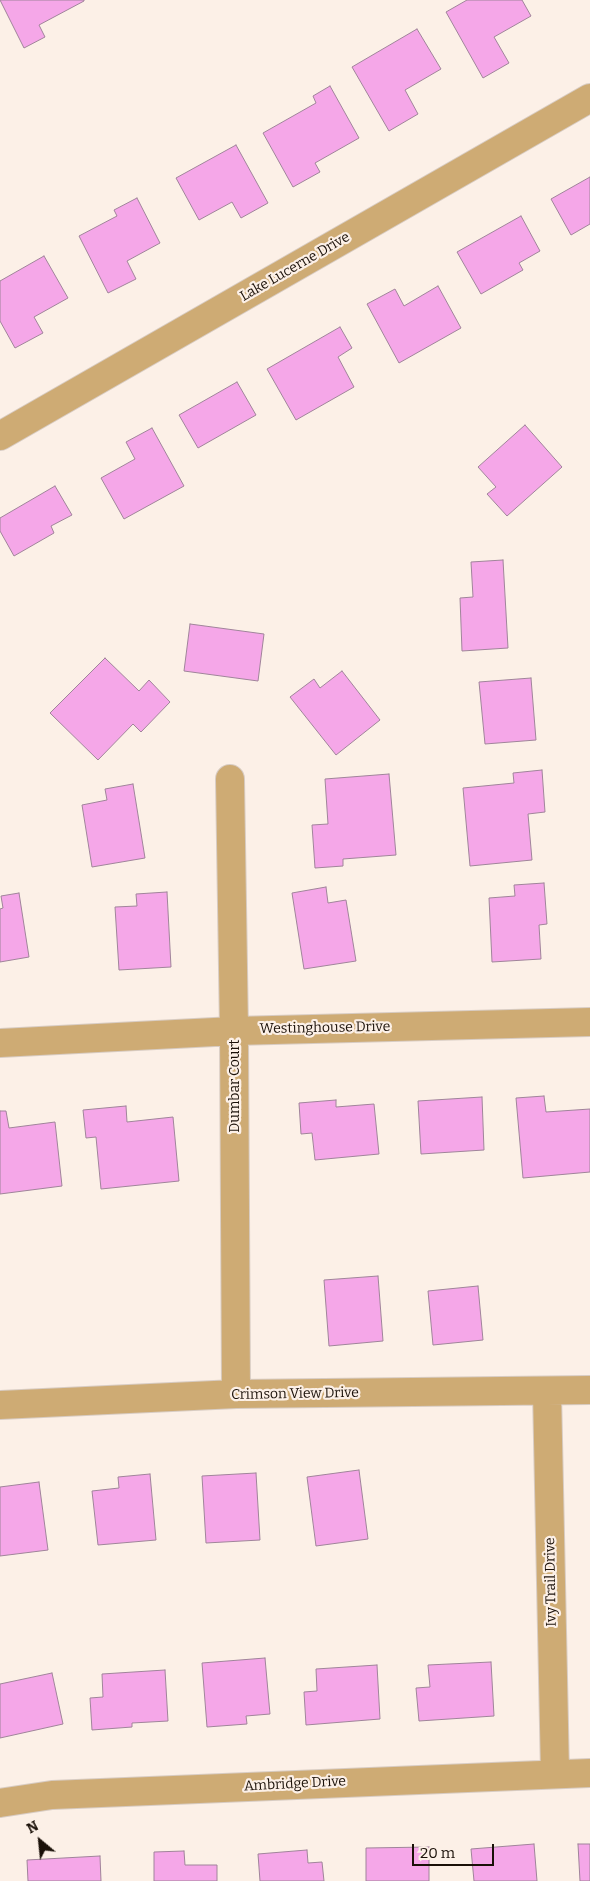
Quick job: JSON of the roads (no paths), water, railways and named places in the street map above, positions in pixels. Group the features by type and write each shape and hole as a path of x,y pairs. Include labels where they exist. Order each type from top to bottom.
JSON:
{"street":[{"name":"Lake Lucerne Drive","path":"0,436 590,98"},
{"name":"Dumbar Court","path":"230,779 234,1030 236,1394"},
{"name":"Westinghouse Drive","path":"0,1043 234,1030 590,1022"},
{"name":"Crimson View Drive","path":"0,1405 236,1394 547,1392 590,1390"},
{"name":"Ivy Trail Drive","path":"547,1392 555,1773"},
{"name":"Ambridge Drive","path":"0,1803 52,1795 590,1772"}]}
